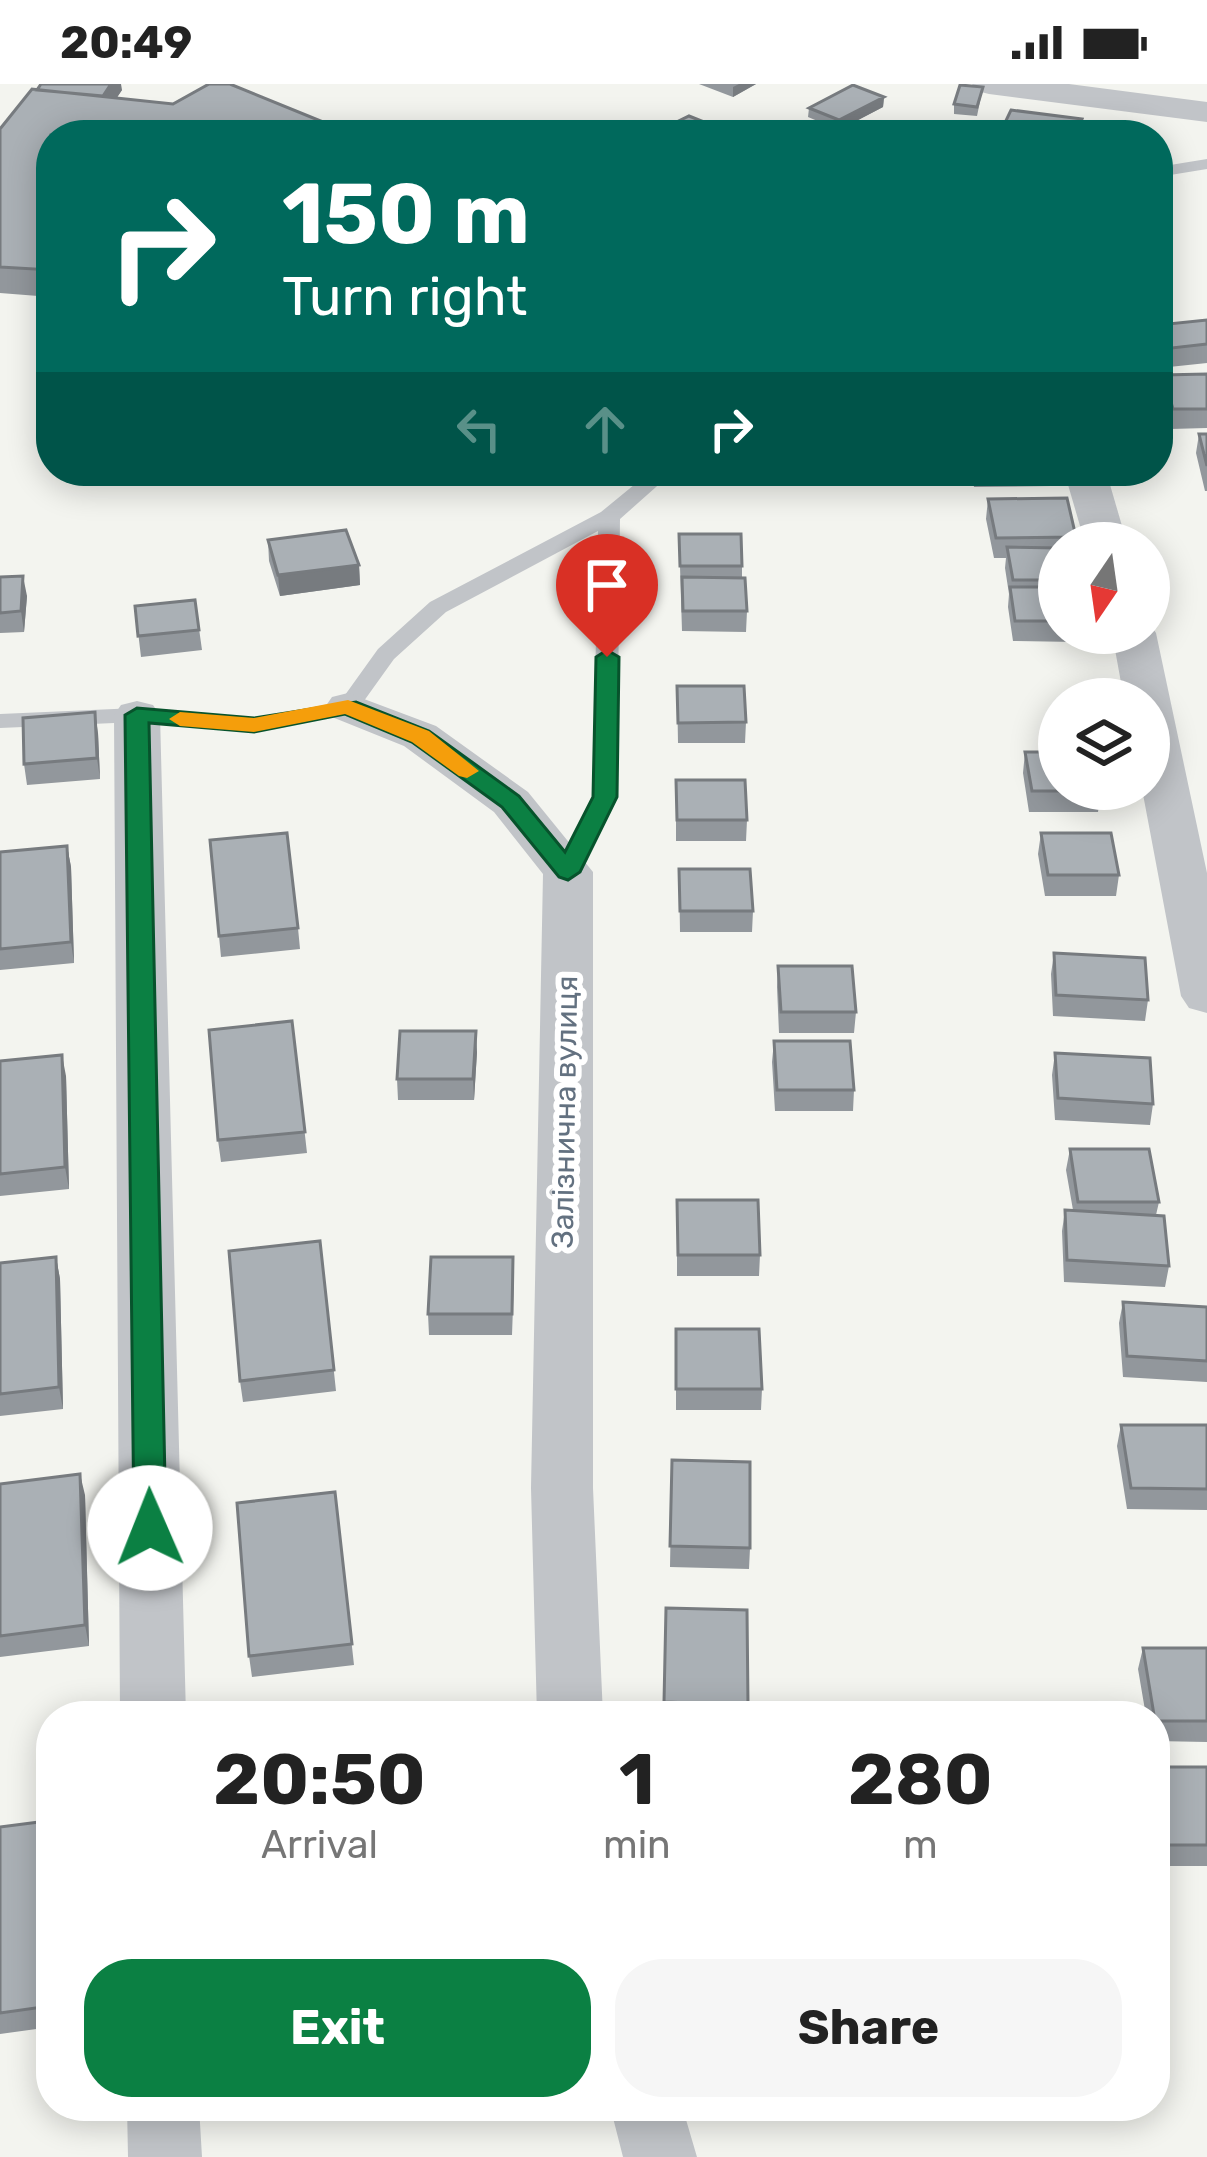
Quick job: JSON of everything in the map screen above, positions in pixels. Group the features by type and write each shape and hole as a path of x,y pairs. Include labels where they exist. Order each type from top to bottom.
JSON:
{"street":[{"path":"989,84 1207,112"},
{"path":"1089,486 1100,522"},
{"path":"1137,654 1207,996"},
{"path":"348,707 420,736 511,802 568,872"},
{"path":"137,715 153,1701"},
{"name":"Залізнична вулиця","path":"568,872 562,1488 569,1701"},
{"path":"164,2121 165,2157"},
{"path":"650,2121 660,2157"}],"lane":[{"path":"1173,170 1207,164"},
{"path":"0,722 137,715 254,725 348,707 386,653 438,607 610,517 646,486"},
{"name":"Залізнична вулиця","path":"568,872 605,797 610,517"}],"building":[{"path":"41,84 111,84 103,96 37,90"},
{"path":"209,84 230,84 318,120 36,120 36,269 0,267 0,129 32,89 173,104"},
{"path":"853,85 884,97 839,120 809,108"},
{"path":"960,85 983,87 977,107 954,104"},
{"path":"1011,110 1082,119 1082,120 1006,120"},
{"path":"1207,320 1207,344 1173,348 1173,323"},
{"path":"1207,374 1207,409 1173,409 1173,375"},
{"path":"1199,434 1207,434 1207,466"},
{"path":"1067,498 1073,522 1038,522 1038,537 996,538 988,499"},
{"path":"346,530 359,565 278,575 268,540"},
{"path":"679,534 741,534 742,566 680,566"},
{"path":"1007,547 1038,548 1038,580 1013,580"},
{"path":"23,576 21,611 0,613 0,577"},
{"path":"682,577 745,578 747,611 683,611"},
{"path":"1010,587 1038,587 1038,621 1015,621"},
{"path":"195,600 199,630 138,636 135,606"},
{"path":"677,686 744,686 746,722 678,723"},
{"path":"95,712 97,758 24,764 23,718"},
{"path":"1025,752 1038,752 1038,791 1032,791"},
{"path":"676,780 745,780 747,820 677,820"},
{"path":"287,833 298,928 219,936 210,840"},
{"path":"1041,833 1111,833 1119,875 1048,875"},
{"path":"67,846 71,942 0,949 0,852"},
{"path":"679,869 750,869 753,911 680,911"},
{"path":"1054,953 1145,958 1148,1000 1056,995"},
{"path":"778,966 852,966 856,1012 781,1012"},
{"path":"292,1021 305,1132 218,1140 209,1030"},
{"path":"400,1031 476,1031 473,1079 397,1079"},
{"path":"774,1041 850,1041 854,1090 777,1090"},
{"path":"1055,1053 1150,1058 1153,1104 1058,1098"},
{"path":"62,1055 65,1167 0,1174 0,1061"},
{"path":"1070,1149 1149,1149 1159,1202 1078,1202"},
{"path":"677,1200 758,1200 760,1255 678,1255"},
{"path":"1065,1210 1164,1216 1169,1266 1067,1260"},
{"path":"320,1241 334,1370 240,1381 229,1251"},
{"path":"56,1257 59,1387 0,1394 0,1263"},
{"path":"431,1257 513,1257 512,1314 428,1314"},
{"path":"1123,1302 1207,1307 1207,1361 1127,1356"},
{"path":"676,1329 759,1329 762,1389 676,1389"},
{"path":"1121,1425 1207,1425 1207,1489 1131,1488"},
{"path":"672,1460 750,1462 750,1548 670,1546"},
{"path":"80,1474 85,1625 0,1636 0,1484"},
{"path":"335,1492 352,1644 249,1656 237,1503"},
{"path":"666,1608 747,1610 748,1701 664,1701"},
{"path":"1143,1648 1207,1648 1207,1721 1170,1721 1170,1701 1152,1701"},
{"path":"1170,1767 1207,1767 1207,1845 1170,1845"},
{"path":"36,1822 36,2008 0,2013 0,1827"}],"slow traffic":[{"path":"180,719 254,725 348,707 420,736 467,771"}],"route":[{"path":"150,1528 137,715 254,725 348,707 420,736 511,802 568,872 605,797 607,657"}]}
